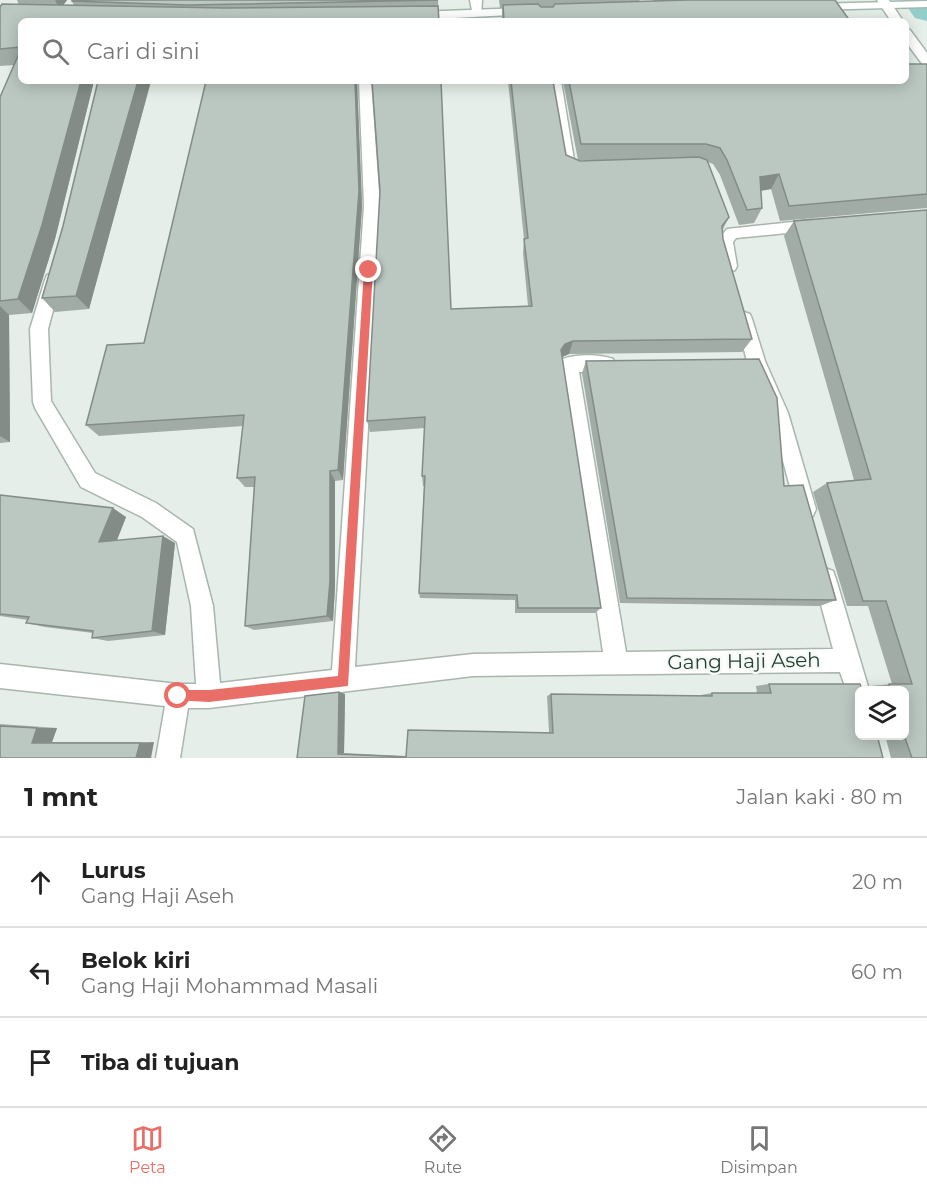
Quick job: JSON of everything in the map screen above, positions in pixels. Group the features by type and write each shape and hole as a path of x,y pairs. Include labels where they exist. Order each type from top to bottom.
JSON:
{"street":[{"path":"476,0 477,14"},
{"path":"802,7 888,3 927,4"},
{"path":"888,3 896,18"},
{"path":"406,16 543,12"},
{"path":"909,37 927,62"},
{"path":"344,682 372,206 365,84"},
{"path":"555,84 567,160 569,165 577,170 589,169"},
{"path":"810,525 779,413 756,362 725,241 730,228 835,224"},
{"path":"59,262 39,330 42,402 88,480 149,510 186,536 202,606 209,696"},
{"path":"732,362 756,362"},
{"path":"616,663 569,364 625,364"},
{"name":"Gang Haji Aseh","path":"0,676 178,696 209,696 344,682 473,665 848,660 820,559"},
{"path":"848,660 856,686"},
{"path":"168,758 178,696"}],"building":[{"path":"72,0 438,0 188,5"},
{"path":"688,0 835,0 848,18 504,18 503,5 538,4 541,7 553,7 555,4"},
{"path":"2,4 226,8 438,6 439,18 18,18 18,47 0,49 0,7"},
{"path":"18,56 18,84 80,84 42,225 18,299 0,301 0,97"},
{"path":"909,64 927,64 927,194 789,206 779,174 760,177 762,208 747,210 720,148 706,144 581,144 570,84 909,84"},
{"path":"97,84 137,84 76,296 42,298 63,226"},
{"path":"205,84 355,84 359,191 338,470 330,471 330,581 327,616 245,626 255,477 237,478 244,415 86,425 107,345 144,343"},
{"path":"372,84 441,84 451,309 532,306 524,239 528,238 511,84 554,84 566,155 580,161 699,157 707,160 729,217 722,226 723,239 752,339 573,341 565,344 561,350 601,608 518,608 517,595 419,593 425,476 422,476 425,417 367,421 380,191"},
{"path":"927,210 927,758 912,758 906,740 909,740 909,686 889,686 889,684 912,684 886,601 863,601 827,483 871,479 794,221"},
{"path":"759,359 777,398 784,486 803,485 836,600 627,598 586,361"},
{"path":"0,495 113,508 99,542 163,536 152,631 92,638 93,631 26,623 29,617 0,614"},
{"path":"769,684 860,684 861,686 855,686 855,740 878,740 883,758 297,758 305,696 339,692 338,754 406,757 408,730 553,733 551,694 712,696 712,693 771,693"},
{"path":"0,726 37,728 32,743 140,743 136,758 0,758"}],"waterway":[{"path":"919,0 927,11"}],"route":[{"path":"178,696 209,696 344,682 369,270"}]}
